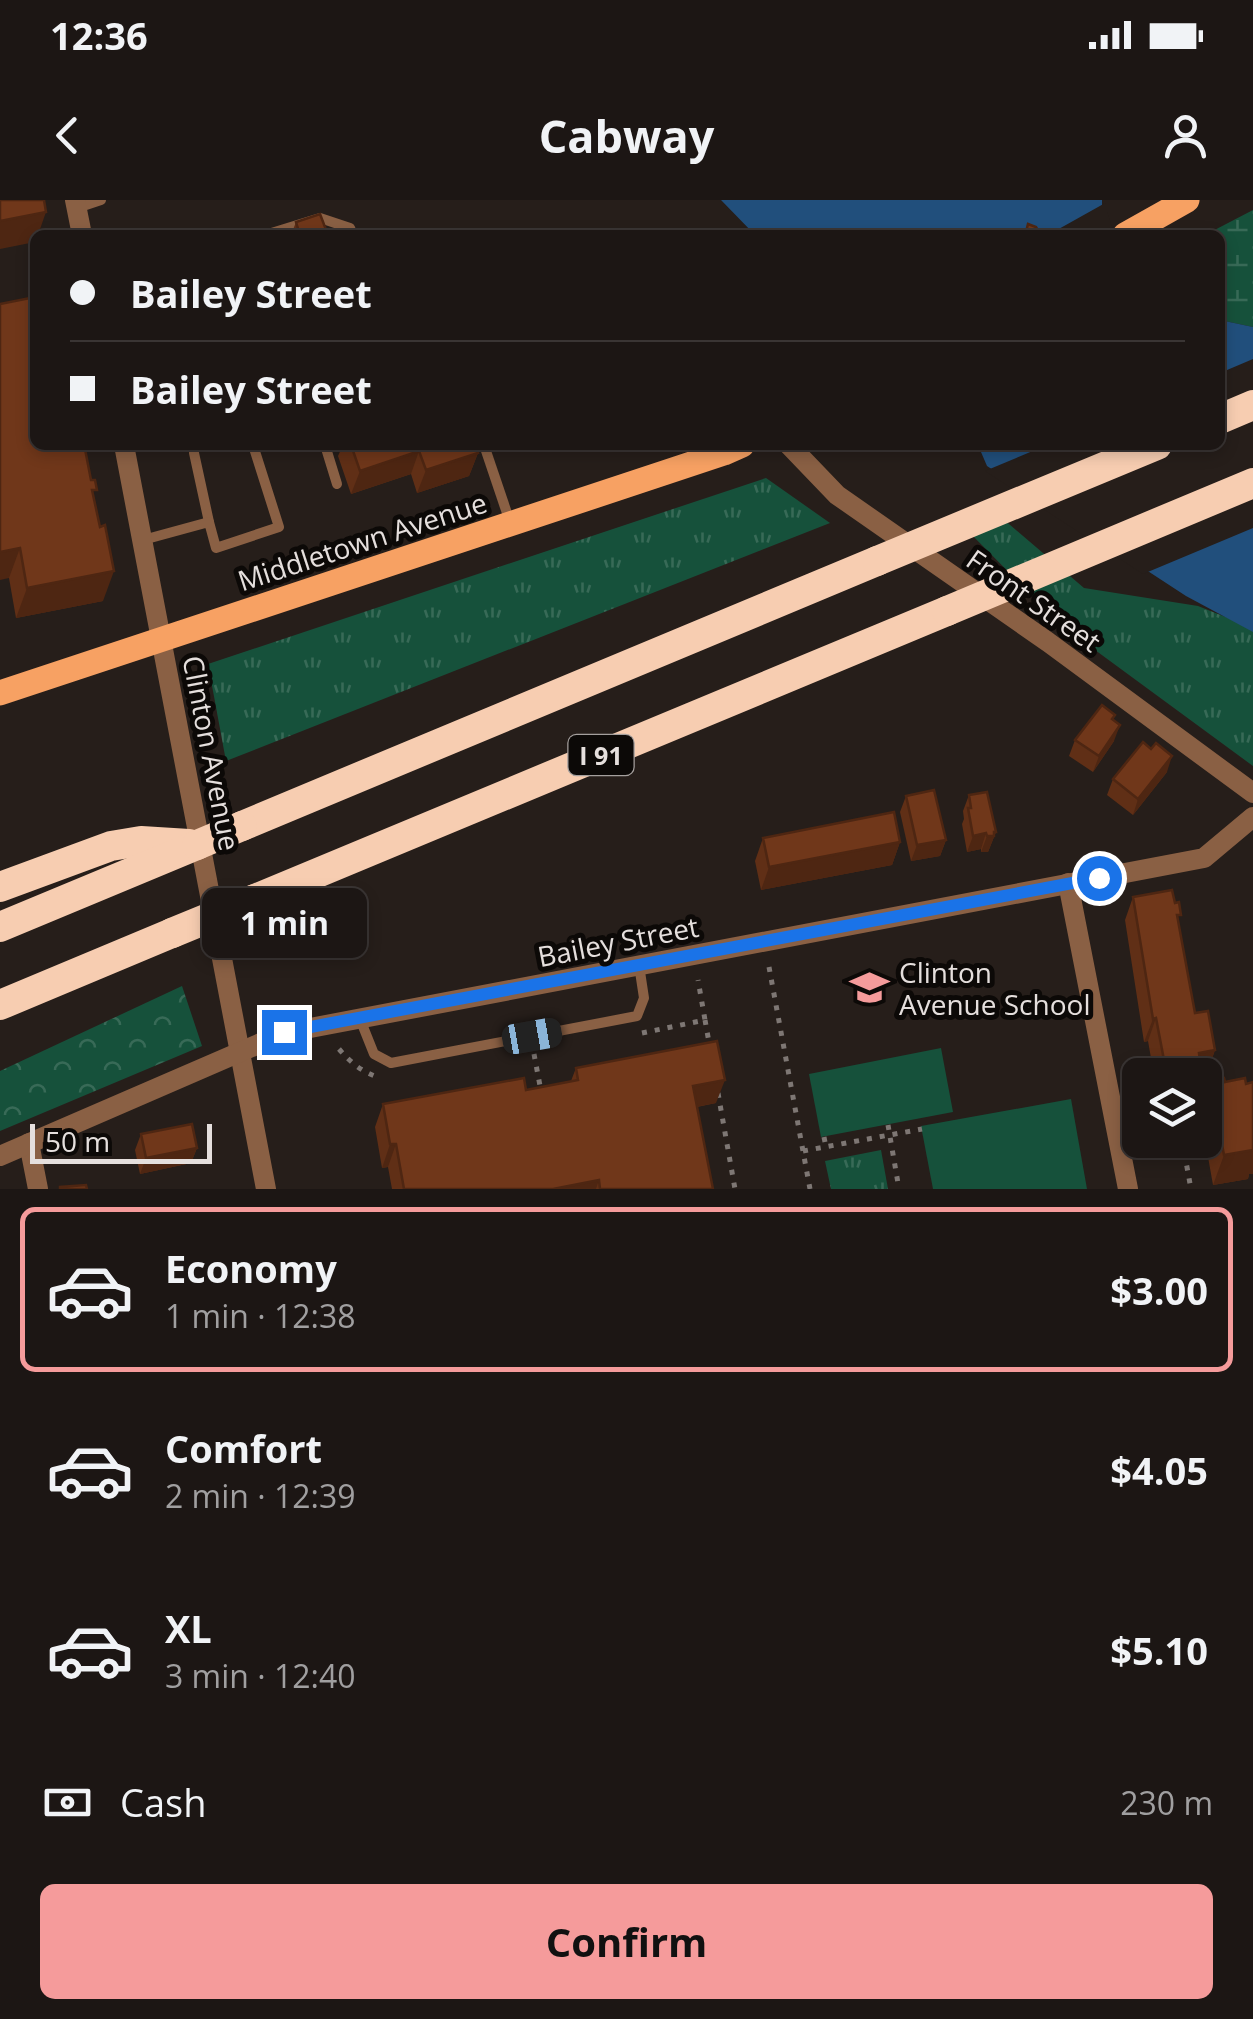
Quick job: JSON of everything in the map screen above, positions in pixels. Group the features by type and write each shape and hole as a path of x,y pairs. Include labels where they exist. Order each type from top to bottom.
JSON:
{"highway":[{"path":"1225,417 1253,405"},
{"path":"0,927 158,851 197,844 242,826 1145,450"},
{"name":"I 91","path":"0,1005 1253,483"},
{"path":"0,887 126,842 158,851"}],"main road":[{"path":"1134,230 1187,200"},
{"name":"Middletown Avenue","path":"0,693 727,450"}],"street":[{"path":"76,204 81,230"},
{"name":"Clinton Avenue","path":"125,450 266,1189"},
{"name":"Front Street","path":"794,450 838,494 1253,792"},
{"name":"Bailey Street","path":"0,1156 284,1032 1204,858 1253,817"},
{"path":"1068,884 1128,1189"},
{"path":"29,1143 38,1189"}],"lane":[{"path":"76,204 101,200"},
{"path":"280,230 320,218 351,230"},
{"path":"194,453 216,548 279,527 254,450"},
{"path":"327,450 337,484"},
{"path":"486,450 511,523"},
{"path":"143,540 209,522"},
{"path":"360,1018 374,1054 391,1063 638,1016 644,998 639,965"}],"path":[{"path":"769,966 810,1189"},
{"path":"705,1020 712,1058"},
{"path":"534,1054 545,1108"},
{"path":"715,1076 735,1189"},
{"path":"888,1124 899,1189"},
{"path":"803,1151 922,1130"},
{"path":"824,1137 826,1147"},
{"path":"1185,1158 1191,1189"}],"green space":[{"path":"1253,210 1253,327 1225,321 1225,230 1215,230"},
{"path":"766,478 830,523 226,761 208,664"},
{"path":"995,512 1084,588 1198,606 1253,628 1253,766 1061,625 964,527"},
{"path":"182,986 202,1046 0,1131 0,1071"},
{"path":"941,1048 953,1112 821,1137 809,1074"},
{"path":"1071,1099 1087,1189 933,1189 921,1126"},
{"path":"881,1150 888,1189 831,1189 825,1161"}],"water":[{"path":"721,200 1102,200 1108,230 750,230"},
{"path":"1225,321 1253,327 1253,632 1186,596 987,466 980,450 1225,450"}],"pier":[{"path":"1107,202 1113,230 1057,230"},
{"path":"1253,359 1253,528 1143,574 985,471 1035,450 1225,450 1225,371"}],"building":[{"path":"0,200 44,200 46,212 0,221"},
{"path":"320,214 326,230 298,230 296,222"},
{"path":"30,298 30,450 85,450 97,490 92,490 100,527 105,525 114,571 27,588 20,548 0,552 0,304"},
{"path":"353,450 477,450 478,453 426,470 419,451 360,471"},
{"path":"1102,705 1120,725 1099,756 1075,740"},
{"path":"1143,742 1151,749 1156,743 1172,756 1138,799 1113,779"},
{"path":"934,790 946,840 917,845 906,796"},
{"path":"987,792 996,832 994,836 973,836 969,795"},
{"path":"894,812 900,842 769,867 763,838"},
{"path":"1172,890 1175,903 1179,902 1181,915 1177,915 1195,1013 1208,1011 1215,1050 1199,1053 1200,1058 1164,1058 1156,1018 1153,1019 1133,897"},
{"path":"717,1041 725,1080 693,1086 713,1189 600,1189 599,1180 553,1189 404,1189 396,1144 390,1144 383,1104 524,1078 526,1090 578,1080 576,1068"},
{"path":"1222,1078 1225,1082 1245,1078 1246,1084 1253,1082 1253,1150 1224,1155"},
{"path":"192,1124 197,1148 146,1158 141,1134"},
{"path":"86,1185 87,1189 60,1189 60,1187"}],"place":[{"name":"Clinton Avenue School","path":"869,988"}],"route":[{"path":"284,1032 1099,878"}]}
